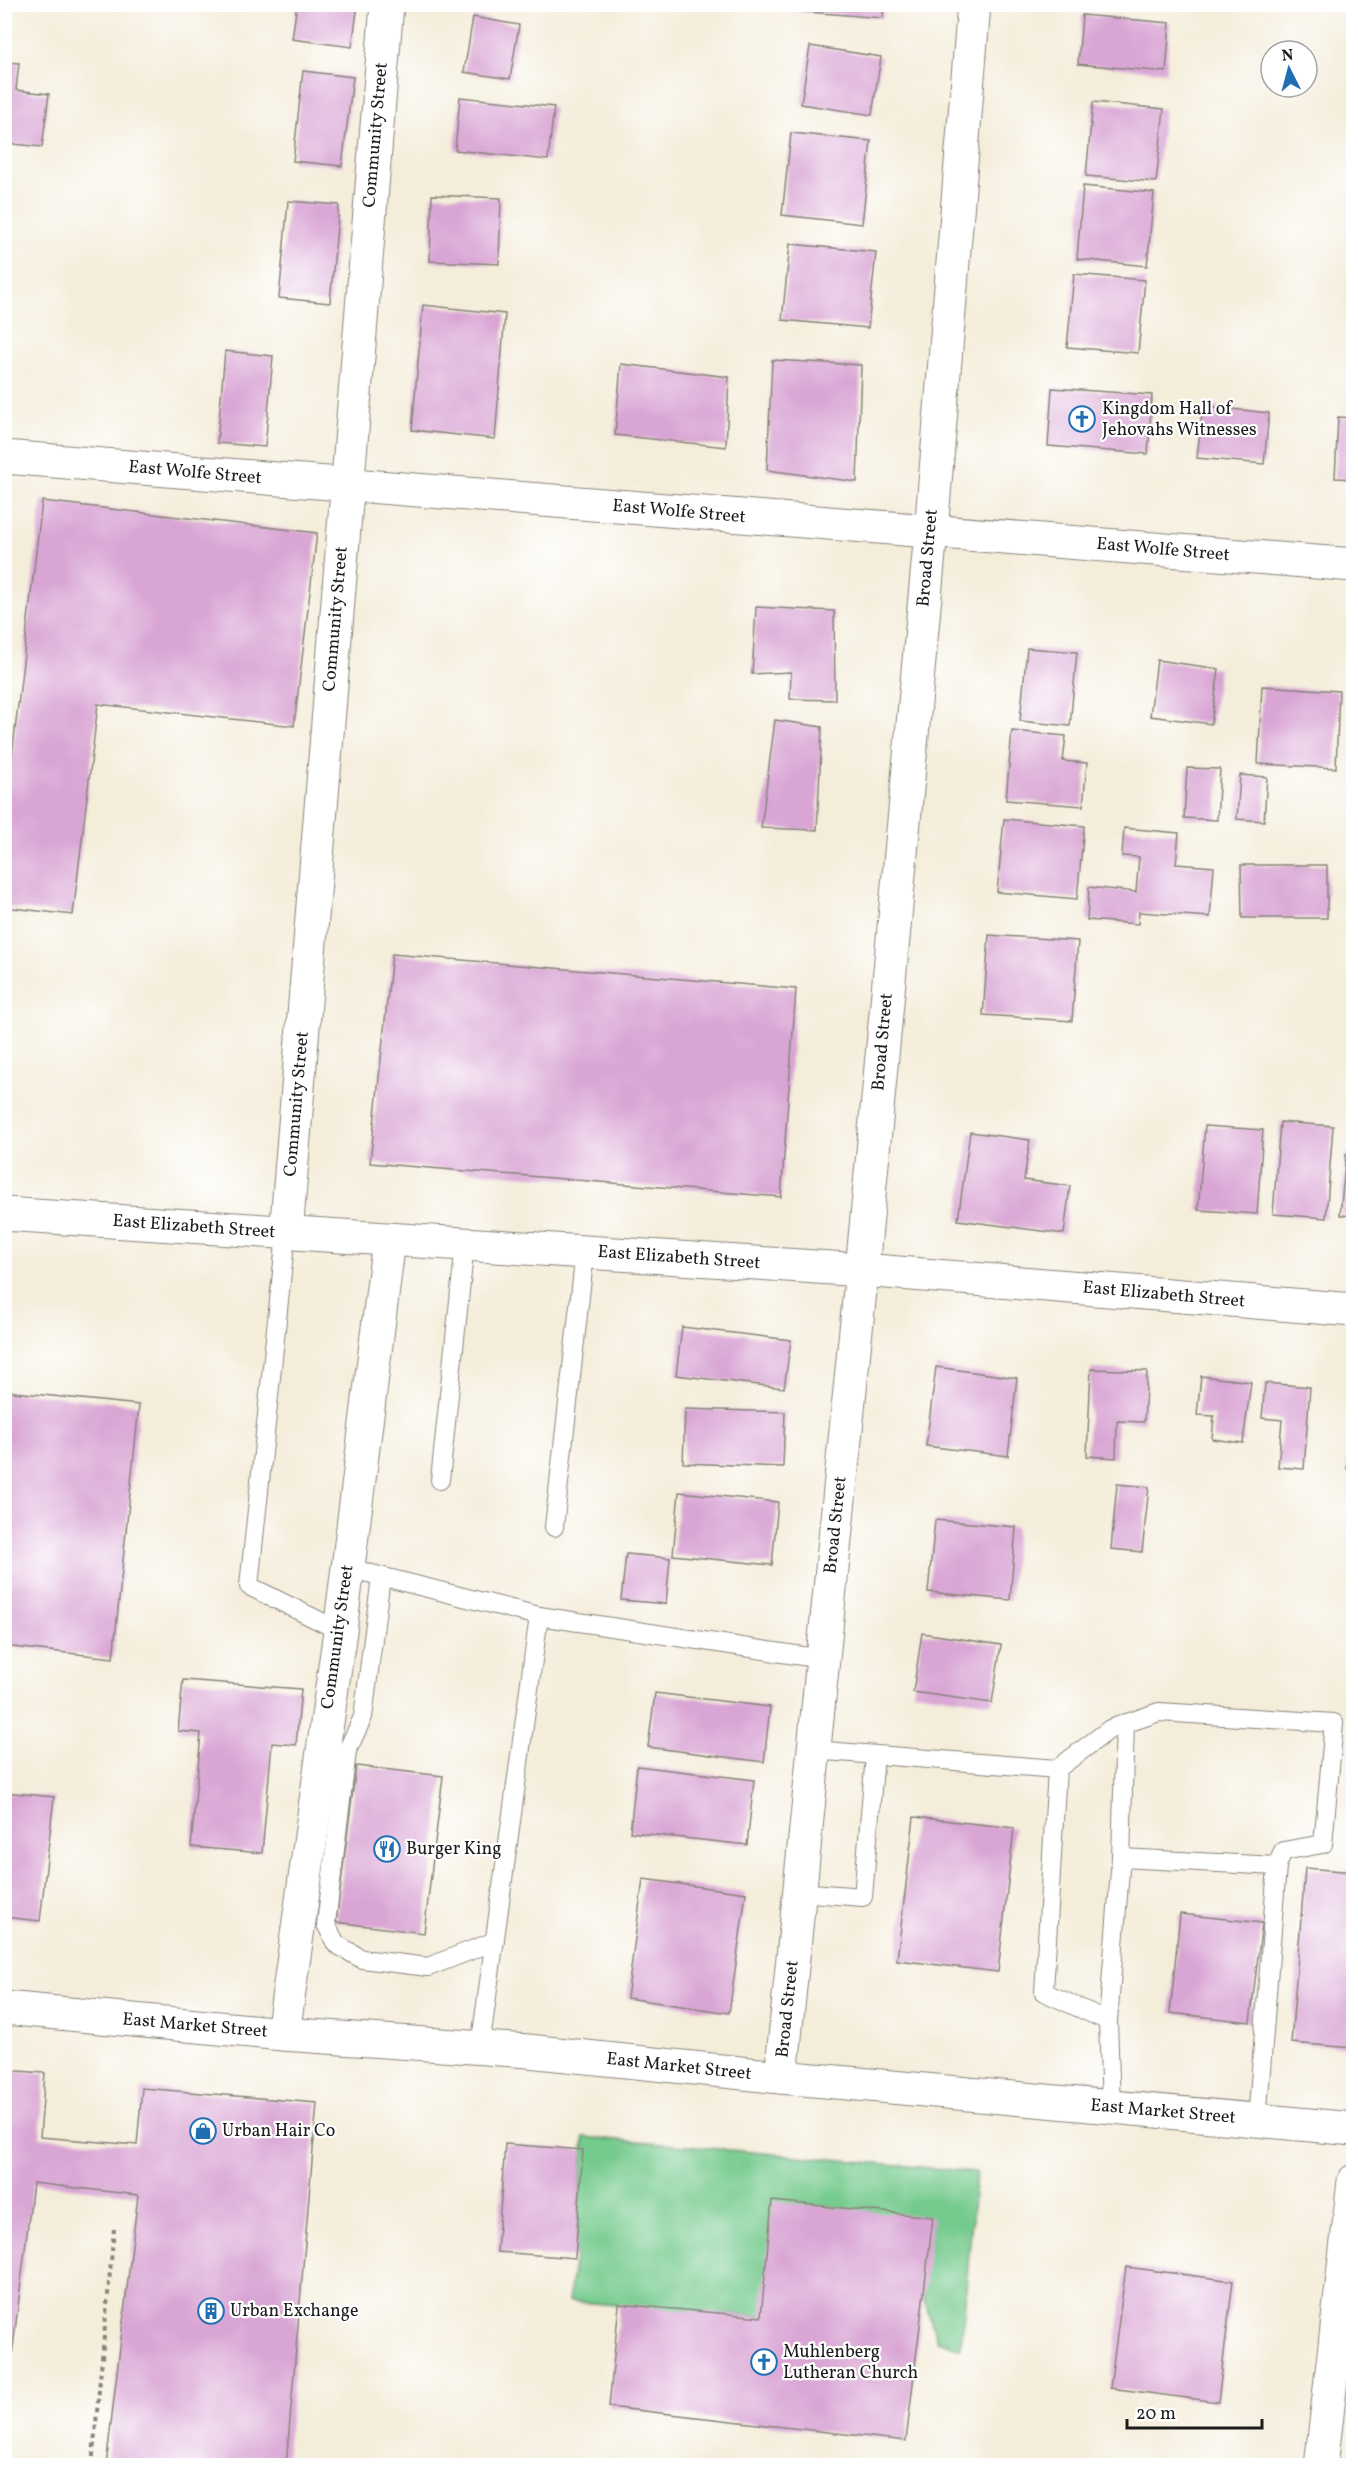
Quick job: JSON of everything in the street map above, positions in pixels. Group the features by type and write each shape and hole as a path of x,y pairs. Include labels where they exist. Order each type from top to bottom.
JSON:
{"street":[{"name":"Community Street","path":"286,1234 387,4"},
{"name":"Broad Street","path":"781,2078 862,1270 931,532 974,4"},
{"name":"East Wolfe Street","path":"4,457 1353,566"},
{"name":"East Elizabeth Street","path":"4,1214 862,1270 1353,1310"},
{"name":"Community Street","path":"283,2034 340,1631 389,1240"},
{"name":"East Market Street","path":"4,2008 283,2034 480,2048 781,2078 1353,2129"},
{"path":"1321,2466 1353,2181"}],"lane":[{"path":"286,1234 249,1586 340,1631"},
{"path":"440,1480 465,1245"},
{"path":"554,1527 585,1252"},
{"path":"348,1568 539,1616 822,1659"},
{"path":"381,1576 363,1717 347,1751 326,1924 336,1944 362,1959 428,1967 495,1941"},
{"path":"480,2048 539,1616"},
{"path":"813,1750 1057,1769 1110,1729 1159,1712 1334,1723 1323,1844 1283,1851 1277,1866 1257,2121"},
{"path":"1111,2107 1108,2021 1121,1858 1125,1723"},
{"path":"799,1892 863,1897 875,1755"},
{"path":"1057,1769 1044,1992 1108,2021"},
{"path":"1121,1858 1277,1866"}],"path":[{"path":"92,2466 114,2229"}],"green space":[{"path":"584,2137 976,2172 961,2348 937,2341 923,2296 761,2317 568,2301 575,2258"}],"building":[{"path":"297,4 358,4 352,47 292,39"},
{"path":"797,5 884,5 883,18 796,11"},
{"path":"1082,15 1170,23 1166,72 1078,64"},
{"path":"473,17 519,25 510,79 464,72"},
{"path":"810,46 881,57 872,115 801,104"},
{"path":"4,62 19,63 16,90 49,94 42,147 4,143"},
{"path":"303,71 353,77 342,166 293,161"},
{"path":"460,97 554,107 548,160 455,150"},
{"path":"1093,102 1164,109 1156,182 1086,176"},
{"path":"791,133 871,141 862,224 782,215"},
{"path":"1083,186 1154,193 1147,266 1077,259"},
{"path":"432,195 501,198 499,264 430,261"},
{"path":"288,201 339,205 330,303 279,298"},
{"path":"790,244 876,252 868,328 782,320"},
{"path":"1074,274 1145,280 1138,353 1067,347"},
{"path":"423,305 505,314 495,439 412,430"},
{"path":"225,351 273,356 265,447 217,443"},
{"path":"772,360 861,365 857,482 767,470"},
{"path":"621,364 729,377 726,447 615,435"},
{"path":"1052,388 1152,395 1148,454 1048,446"},
{"path":"1203,406 1269,413 1264,464 1197,458"},
{"path":"1338,417 1354,418 1354,479 1335,478"},
{"path":"42,501 317,533 294,726 98,704 73,915 4,907 4,824"},
{"path":"756,607 834,611 835,700 790,699 791,672 752,674"},
{"path":"1027,648 1077,652 1070,726 1020,721"},
{"path":"1157,660 1219,669 1211,724 1150,716"},
{"path":"1262,686 1339,691 1336,768 1258,764"},
{"path":"775,720 822,727 817,830 761,828"},
{"path":"1012,731 1066,736 1063,761 1087,763 1083,806 1006,800"},
{"path":"1187,768 1220,769 1217,820 1184,818"},
{"path":"1240,775 1267,777 1264,821 1237,819"},
{"path":"1004,819 1084,826 1077,899 997,892"},
{"path":"1124,828 1179,833 1176,864 1214,867 1210,917 1139,912 1138,924 1087,920 1089,887 1136,892 1139,857 1122,856"},
{"path":"1241,865 1327,865 1327,918 1242,918"},
{"path":"989,935 1078,941 1072,1021 983,1015"},
{"path":"392,954 796,989 781,1197 370,1163"},
{"path":"1280,1122 1333,1126 1326,1218 1273,1214"},
{"path":"1205,1126 1263,1130 1257,1214 1198,1210"},
{"path":"970,1132 1030,1140 1024,1180 1070,1186 1064,1234 958,1220"},
{"path":"1346,1154 1354,1155 1354,1216 1340,1215"},
{"path":"682,1327 791,1340 784,1388 676,1375"},
{"path":"936,1367 1017,1378 1008,1456 926,1446"},
{"path":"1091,1369 1147,1371 1144,1422 1117,1421 1116,1458 1087,1456"},
{"path":"1201,1376 1251,1382 1243,1443 1212,1439 1214,1416 1197,1415"},
{"path":"1265,1383 1310,1387 1304,1469 1278,1467 1282,1420 1262,1418"},
{"path":"4,1391 139,1405 113,1658 4,1646"},
{"path":"1352,1397 1354,1398 1354,1469 1347,1469"},
{"path":"685,1409 785,1412 783,1467 683,1463"},
{"path":"1117,1484 1149,1487 1142,1552 1111,1549"},
{"path":"679,1492 778,1502 772,1565 673,1555"},
{"path":"935,1520 1016,1527 1010,1600 928,1592"},
{"path":"626,1554 670,1558 666,1604 621,1600"},
{"path":"922,1633 1001,1645 992,1703 913,1692"},
{"path":"183,1680 301,1689 296,1745 272,1743 262,1853 191,1847 201,1733 178,1731"},
{"path":"655,1693 770,1707 764,1762 648,1747"},
{"path":"356,1766 443,1776 424,1933 336,1922"},
{"path":"637,1766 754,1780 747,1845 630,1832"},
{"path":"4,1792 54,1797 40,1921 4,1917"},
{"path":"914,1817 1014,1828 998,1972 897,1960"},
{"path":"1305,1868 1354,1872 1354,2048 1291,2043"},
{"path":"643,1879 746,1893 729,2013 627,1998"},
{"path":"1180,1914 1262,1923 1250,2022 1170,2013"},
{"name":"Urban Exchange","path":"5,2070 45,2073 40,2137 137,2145 142,2088 317,2103 286,2466 106,2466 138,2195 33,2183 5,2413"},
{"path":"505,2144 583,2150 575,2258 497,2252"},
{"name":"Muhlenberg Lutheran Church","path":"772,2201 933,2217 906,2441 609,2407 619,2304 761,2317"},
{"path":"1126,2267 1233,2281 1218,2402 1110,2388"}],"place":[{"name":"Kingdom Hall of Jehovahs Witnesses","path":"1082,419"},
{"name":"Burger King","path":"387,1849"},
{"name":"Urban Hair Co","path":"203,2131"},
{"name":"Urban Exchange","path":"211,2311"},
{"name":"Muhlenberg Lutheran Church","path":"764,2362"}]}
